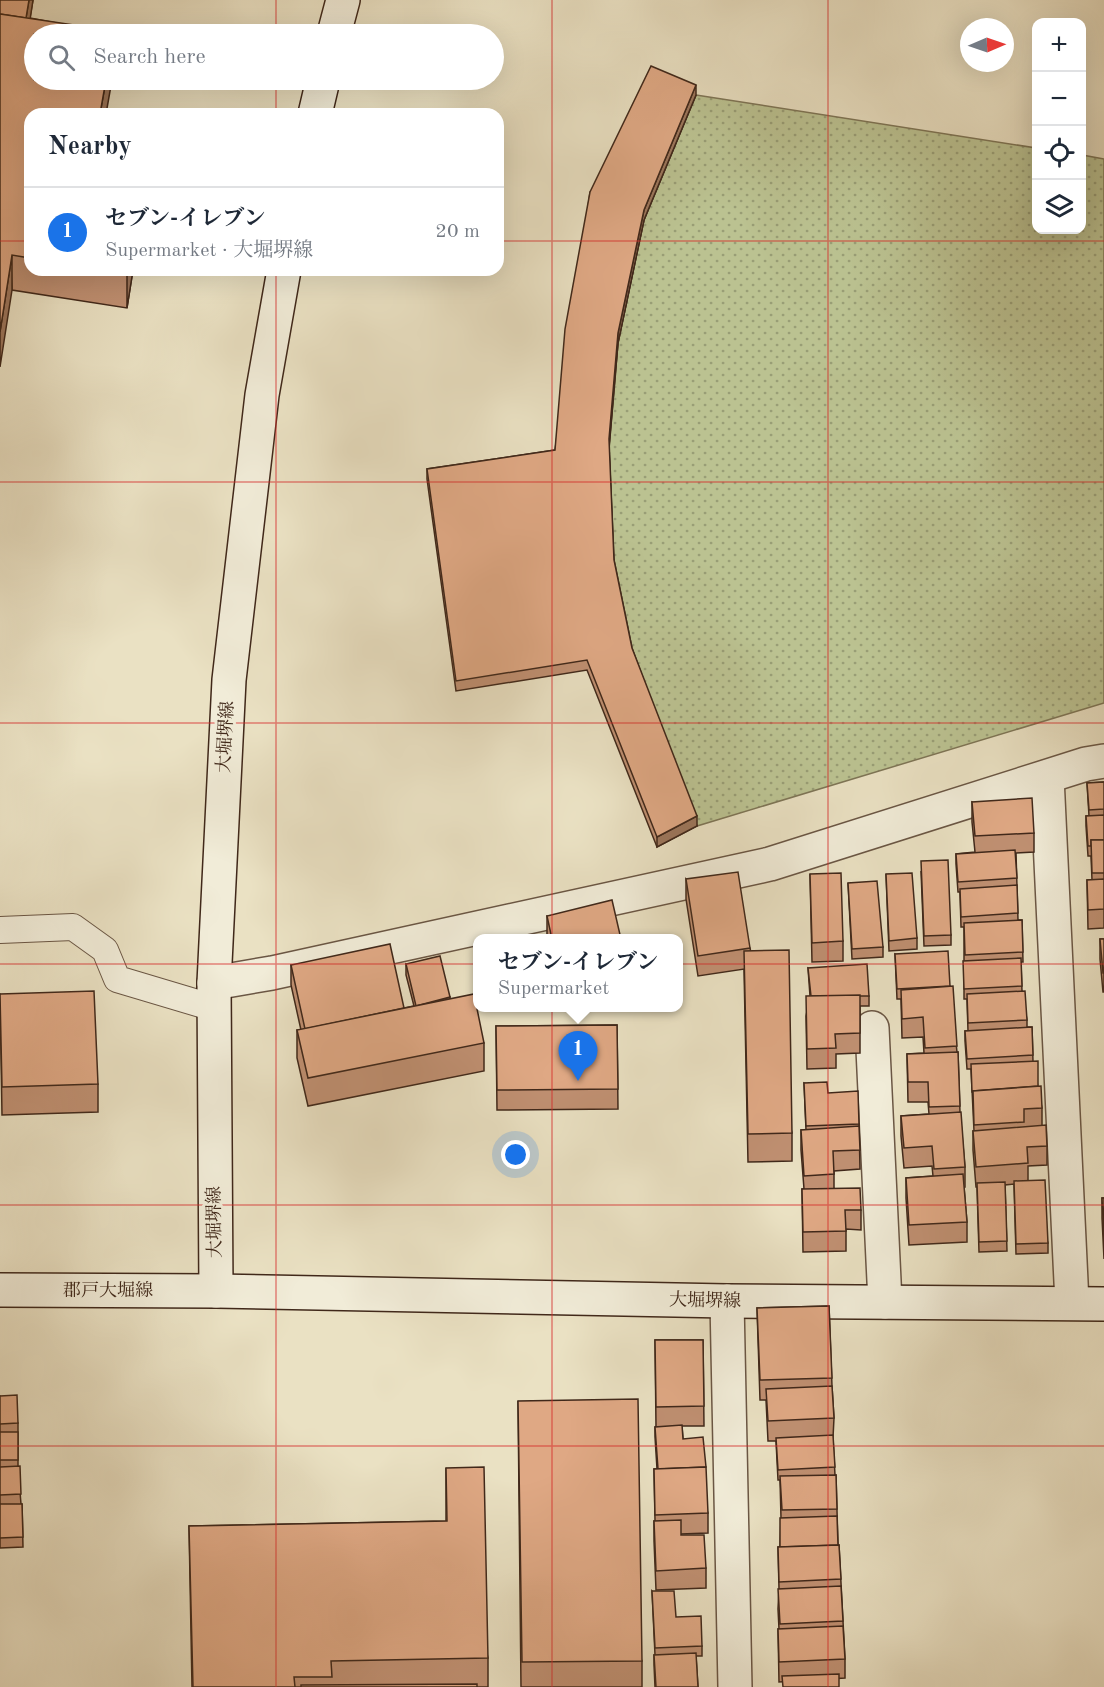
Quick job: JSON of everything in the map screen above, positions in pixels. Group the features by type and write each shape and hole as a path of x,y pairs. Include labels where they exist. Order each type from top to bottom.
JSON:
{"main road":[{"path":"337,24 343,0"},
{"path":"316,108 321,90"},
{"name":"大堀堺線","path":"283,276 262,395 229,680 214,995 216,1291 727,1301 1104,1304"},
{"path":"214,995 272,974 770,864 1086,764 1104,761"},
{"path":"1047,777 1072,1303"},
{"path":"872,1028 885,1302"},
{"name":"郡戸大堀線","path":"0,1290 216,1291"},
{"path":"727,1301 735,1687"}],"lane":[{"path":"0,930 73,927 105,950 117,979 214,995"}],"green space":[{"path":"696,95 1032,147 1032,234 1086,234 1086,156 1104,159 1104,703 697,826 632,659 614,570 609,449 618,343 644,220"}],"building":[{"path":"0,0 29,0 26,18 0,14"},
{"path":"0,14 68,24 24,24 24,90 104,90 101,108 24,108 24,257 12,255 0,332"},
{"path":"651,66 696,85 644,210 618,333 609,439 614,560 632,648 697,816 657,837 587,660 456,681 427,469 555,450 565,329 590,192"},
{"path":"1104,782 1104,809 1089,810 1087,783"},
{"path":"1032,798 1034,833 975,836 972,802"},
{"path":"1104,815 1104,840 1091,840 1091,846 1088,846 1086,816"},
{"path":"1091,840 1104,840 1104,873 1092,873"},
{"path":"1015,850 1017,878 958,882 956,854"},
{"path":"948,860 951,935 924,936 921,861"},
{"path":"738,872 750,948 698,956 686,879"},
{"path":"841,873 843,941 812,943 810,874"},
{"path":"912,873 917,938 889,941 886,874"},
{"path":"1104,879 1104,909 1088,910 1087,880"},
{"path":"877,881 883,947 852,949 848,883"},
{"path":"1017,885 1018,913 961,917 960,889"},
{"path":"612,900 620,934 551,934 547,916"},
{"path":"1022,920 1023,952 965,955 964,923"},
{"path":"1100,939 1104,939 1104,973 1103,973"},
{"path":"390,944 404,1008 305,1029 291,965"},
{"path":"789,950 792,1133 748,1134 744,951"},
{"path":"948,951 950,986 897,989 895,954"},
{"path":"440,956 450,997 416,1006 406,964"},
{"path":"1021,958 1022,986 964,989 963,961"},
{"path":"867,964 869,996 811,996 808,968"},
{"path":"953,986 957,1046 925,1048 923,1017 902,1019 901,990"},
{"path":"94,991 98,1084 2,1087 0,994"},
{"path":"1025,991 1027,1020 968,1023 967,994"},
{"path":"473,994 473,1012 478,1012 484,1043 308,1078 297,1030"},
{"path":"860,995 860,1033 835,1034 836,1048 807,1049 806,996"},
{"path":"617,1025 618,1089 497,1090 496,1026"},
{"path":"1032,1027 1033,1055 967,1059 965,1031"},
{"path":"958,1052 960,1106 929,1107 928,1082 908,1082 907,1054"},
{"path":"1038,1061 1038,1086 972,1092 971,1064"},
{"path":"827,1082 828,1093 858,1091 859,1124 806,1126 804,1083"},
{"path":"1041,1086 1042,1108 1024,1109 1024,1122 974,1125 973,1091"},
{"path":"961,1112 965,1167 934,1169 932,1146 904,1148 901,1116"},
{"path":"1046,1125 1047,1146 1027,1147 1028,1163 976,1167 973,1131"},
{"path":"859,1126 860,1150 833,1151 834,1174 804,1176 801,1130"},
{"path":"963,1174 967,1222 909,1225 906,1178"},
{"path":"1045,1180 1048,1243 1016,1244 1014,1181"},
{"path":"1005,1182 1007,1241 979,1242 977,1183"},
{"path":"860,1188 861,1210 845,1210 846,1231 803,1232 802,1189"},
{"path":"1102,1198 1104,1198 1104,1240"},
{"path":"829,1306 832,1378 760,1380 757,1308"},
{"path":"655,1340 703,1340 704,1406 656,1407"},
{"path":"832,1386 834,1418 768,1421 766,1389"},
{"path":"17,1395 18,1423 0,1424 0,1396"},
{"path":"638,1399 642,1661 522,1662 518,1401"},
{"path":"682,1425 683,1439 703,1437 706,1467 658,1469 655,1427"},
{"path":"0,1432 18,1432 18,1460 0,1460"},
{"path":"833,1435 835,1467 778,1470 776,1438"},
{"path":"20,1466 21,1494 0,1495 0,1467"},
{"path":"484,1467 488,1658 331,1661 332,1677 294,1677 295,1687 193,1687 189,1526 447,1521 446,1468"},
{"path":"706,1467 708,1513 655,1515 654,1469"},
{"path":"836,1475 837,1509 782,1510 780,1476"},
{"path":"0,1504 22,1504 23,1537 0,1538"},
{"path":"837,1516 838,1545 780,1547 780,1518"},
{"path":"681,1520 681,1535 704,1535 706,1568 656,1571 654,1521"},
{"path":"839,1545 841,1579 779,1582 778,1547"},
{"path":"841,1586 843,1621 780,1624 778,1589"},
{"path":"652,1591 674,1591 676,1617 701,1616 702,1646 655,1648"},
{"path":"843,1626 845,1659 779,1662 778,1629"},
{"path":"696,1653 698,1687 656,1687 654,1655"},
{"path":"839,1674 839,1687 783,1687 782,1676"},
{"path":"477,1684 477,1687 301,1687 301,1685"}],"place":[{"name":"セブン-イレブン","path":"578,1081"}]}
